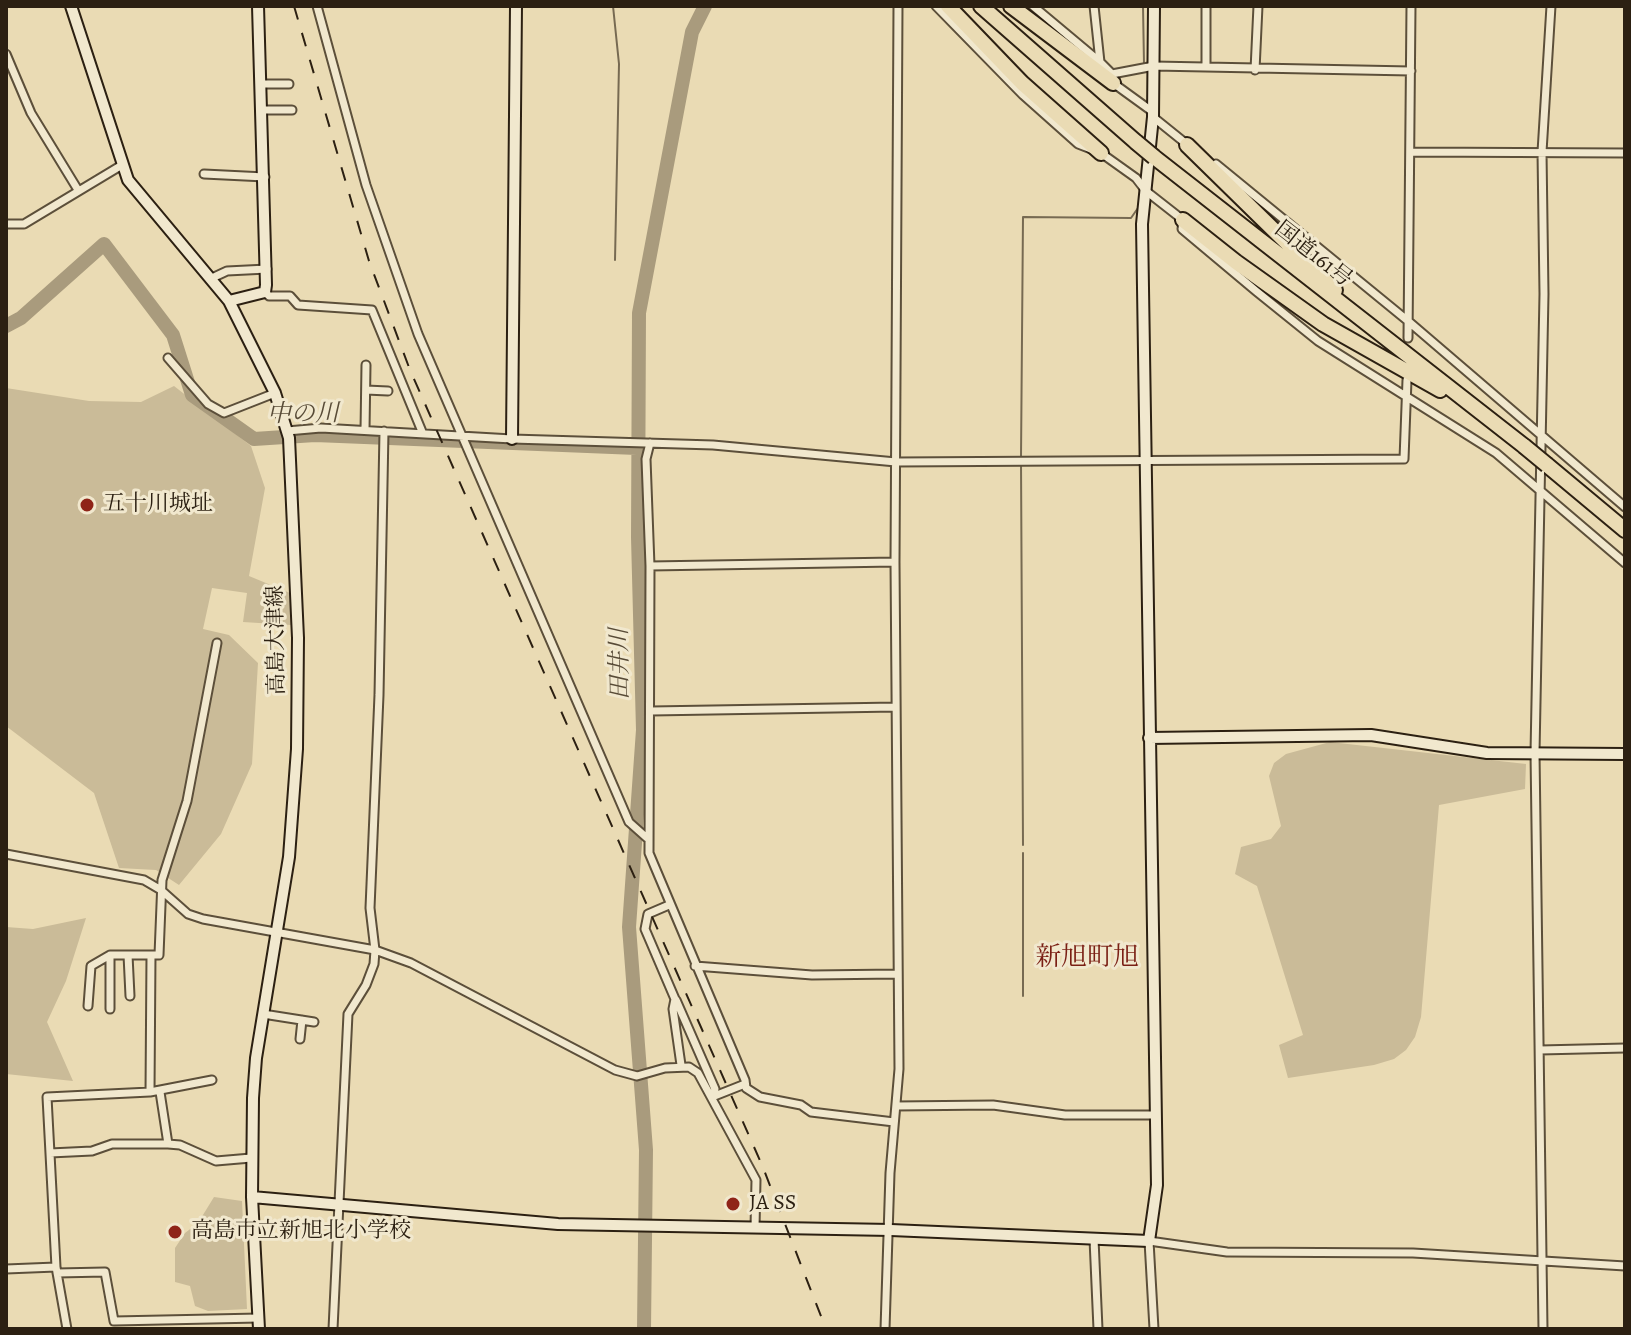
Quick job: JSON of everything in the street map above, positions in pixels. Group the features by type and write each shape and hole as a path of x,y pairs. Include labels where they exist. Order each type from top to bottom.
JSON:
{"highway":[{"path":"948,6 1022,83 1101,153"},
{"name":"国道161号","path":"981,6 1154,157 1524,446 1625,530"},
{"path":"1011,6 1112,78"},
{"path":"1187,145 1335,290 1454,385 1486,416"},
{"path":"1183,220 1236,262 1334,330 1486,416"}],"street":[{"name":"高島大津線","path":"71,6 122,165 135,192 229,301 275,393 288,434 298,638 297,749 293,820 256,1058 251,1158 259,1323"},
{"path":"258,6 265,177 265,292"},
{"path":"317,6 366,185 418,334 460,437 633,825 645,836"},
{"path":"512,439 516,6"},
{"path":"885,1329 896,1106 898,974 895,562 898,6"},
{"path":"936,6 968,43 1078,144 1101,153 1136,178 1146,191 1183,220 1182,229 1318,341 1406,393 1496,453 1625,563"},
{"path":"1033,6 1100,62 1112,78 1187,145 1201,152 1408,321 1625,507"},
{"path":"1094,6 1100,62"},
{"path":"1154,6 1153,114 1142,224 1157,1185 1149,1241 1154,1329"},
{"path":"1206,6 1206,67"},
{"path":"1255,70 1258,6"},
{"path":"1408,338 1411,6"},
{"path":"1543,1329 1535,753 1542,435 1542,152 1551,6"},
{"path":"6,54 31,113 78,190"},
{"path":"1112,78 1154,66 1411,71"},
{"path":"261,84 289,84"},
{"path":"262,110 292,110"},
{"path":"1410,152 1625,153"},
{"path":"6,224 24,224 122,165"},
{"path":"204,174 265,177"},
{"path":"212,278 227,271 267,269"},
{"path":"265,292 269,296 290,296 298,305 372,310 423,434"},
{"path":"229,301 265,292"},
{"path":"168,358 208,404 224,413 275,393"},
{"path":"365,430 366,365"},
{"path":"288,434 365,430 460,437 713,445 896,462 1404,459 1407,380"},
{"path":"366,390 388,391"},
{"path":"333,1329 348,1014 366,985 375,950 370,908 384,431"},
{"path":"650,443 646,459 651,711 645,836 669,905 746,1088 760,1097 801,1105 811,1112 894,1122"},
{"path":"650,566 895,562"},
{"path":"88,1006 88,973 91,966 110,955 159,955 164,902 161,890 187,801 217,643"},
{"path":"651,711 896,707"},
{"path":"1149,738 1371,735 1487,753 1625,754"},
{"path":"6,854 144,880 161,890 188,914 375,950 411,963 593,1060 637,1076 681,1065 698,1073 756,1180 755,1228"},
{"path":"669,905 648,914 645,929 715,1089 712,1097"},
{"path":"110,955 110,1009"},
{"path":"128,955 130,996"},
{"path":"150,1092 151,955"},
{"path":"695,966 812,975 898,974"},
{"path":"675,999 673,1009 681,1065"},
{"path":"263,1014 314,1022"},
{"path":"300,1039 302,1020"},
{"path":"1540,1050 1625,1048"},
{"path":"67,1329 57,1270 47,1097 160,1092 212,1080"},
{"path":"712,1097 745,1084"},
{"path":"160,1092 168,1144"},
{"path":"896,1106 993,1105 1065,1115 1156,1115"},
{"path":"50,1153 92,1151 112,1144 168,1144 180,1145 216,1161 251,1158"},
{"path":"252,1197 558,1224 891,1230 1149,1241 1227,1252 1413,1253 1625,1266"},
{"path":"1094,1239 1098,1329"},
{"path":"6,1269 105,1272 114,1321 259,1323"}],"shaded area":[{"path":"174,386 251,446 265,488 249,576 290,593 291,625 243,622 247,593 212,588 203,629 229,635 258,663 252,764 221,834 179,885 156,870 119,868 94,793 6,726 6,388 89,401 141,402"},
{"path":"1330,742 1526,764 1525,789 1439,805 1421,1017 1415,1037 1406,1050 1394,1059 1374,1065 1288,1078 1279,1045 1303,1035 1257,886 1235,874 1241,847 1271,839 1281,826 1269,776 1274,763 1286,754"},
{"path":"86,918 66,981 47,1022 73,1081 6,1074 6,927 33,929"},
{"path":"214,1197 242,1201 247,1309 208,1311 195,1306 190,1286 175,1282 175,1248 185,1233 198,1223"}],"waterway":[{"path":"613,6 619,64 615,260"},
{"name":"田井川","path":"644,1329 646,1150 629,927 643,730 638,537 639,313 692,32 705,6"},
{"path":"1143,6 1144,64"},
{"path":"1148,116 1148,123"},
{"path":"1021,457 1023,217 1131,218 1138,208"},
{"name":"中の川","path":"6,326 21,318 104,244 173,335 192,395 254,439 315,435 637,448"},
{"path":"1021,462 1023,845"},
{"path":"1023,853 1023,996"}],"railway":[{"path":"294,6 369,261 410,370 762,1165 826,1329"}],"place":[{"name":"五十川城址","path":"87,505"},
{"name":"JA SS","path":"733,1204"},
{"name":"高島市立新旭北小学校","path":"175,1232"}],"district":[{"name":"新旭町旭","path":"1087,959"}]}
